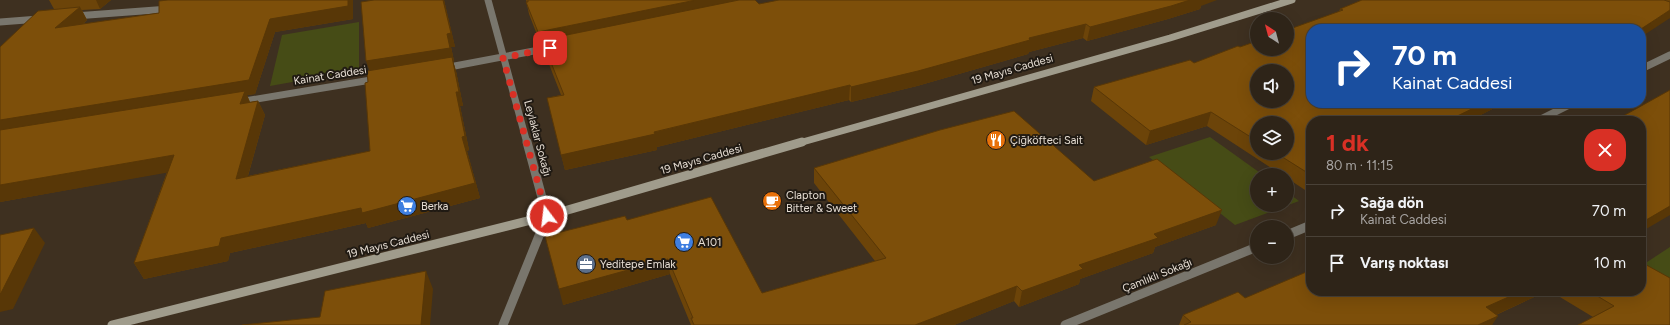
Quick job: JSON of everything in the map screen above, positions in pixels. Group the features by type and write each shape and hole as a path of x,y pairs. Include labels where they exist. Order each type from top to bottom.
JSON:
{"street":[{"name":"Leylaklar Sokağı","path":"488,0 547,216"},
{"name":"19 Mayıs Caddesi","path":"112,325 547,216 1042,73 1170,38 1292,0"},
{"path":"72,16 175,8"},
{"path":"0,22 48,18"},
{"path":"433,70 503,58 565,45"},
{"path":"1646,67 1670,55"},
{"name":"Kainat Caddesi","path":"228,103 385,78"},
{"path":"1547,116 1563,108"},
{"path":"503,325 547,216"},
{"path":"1294,232 1306,228"},
{"name":"Çamlıklı Sokağı","path":"1065,325 1250,250"}],"green space":[{"path":"359,22 359,70 270,86 282,35"},
{"path":"1210,137 1253,168 1250,168 1250,212 1270,212 1235,225 1149,157"},
{"path":"1294,197 1299,201 1294,203"},
{"path":"1670,247 1670,291 1646,270 1646,263"}],"building":[{"path":"348,0 348,6 270,19 249,80 0,120 0,47 38,11 80,7 55,28 159,13 159,1"},
{"path":"374,0 443,0 451,33 447,34 450,48 366,61 361,2"},
{"path":"528,0 696,0 538,32 526,2 528,2"},
{"path":"739,0 755,0 759,4 779,0 1190,0 1090,27 1086,24 1029,38 1030,40 918,71 851,87 850,85 654,132 655,134 561,155 547,98 564,95 542,40"},
{"path":"1362,0 1664,0 1670,2 1670,10 1646,26 1646,24 1306,24 1306,108 1474,108 1457,116 1306,116 1306,172 1287,160 1294,160 1294,116 1250,116 1250,137 1211,112 1150,131 1094,87 1190,60 1194,63 1238,46 1240,47 1250,43 1250,56 1294,56 1294,28 1343,10 1340,9"},
{"path":"452,57 459,92 456,92 465,136 462,137 475,183 362,213 361,208 221,238 219,246 134,263 174,155 0,185 0,130 245,91 240,104 258,101 236,179 370,151 365,83 368,82 367,71"},
{"path":"1670,90 1670,206 1646,220 1646,116 1623,116 1637,108 1646,108 1646,103"},
{"path":"1014,111 1094,181 1157,159 1222,210 1154,234 1158,238 1079,265 1083,269 1022,291 1017,286 915,325 694,325 691,318 693,318 668,259 559,289 545,236 625,216 627,220 711,197 762,293 886,258 814,168 940,130"},
{"path":"34,228 1,293 0,294 0,235"},
{"path":"1646,265 1670,278 1670,325 1578,325 1614,306 1597,296 1646,296"},
{"path":"426,271 421,325 242,325 320,317 325,291"},
{"path":"1306,272 1306,296 1511,296 1486,307 1498,316 1478,325 1184,325 1191,322 1183,315 1238,292 1245,298"}],"place":[{"name":"Çiğköfteci Sait","path":"996,140"},
{"name":"Clapton Bitter & Sweet","path":"772,201"},
{"name":"Berka","path":"407,206"},
{"name":"A101","path":"684,242"},
{"name":"Yeditepe Emlak","path":"586,264"}],"route":[{"path":"547,216 503,58 550,48"}]}
